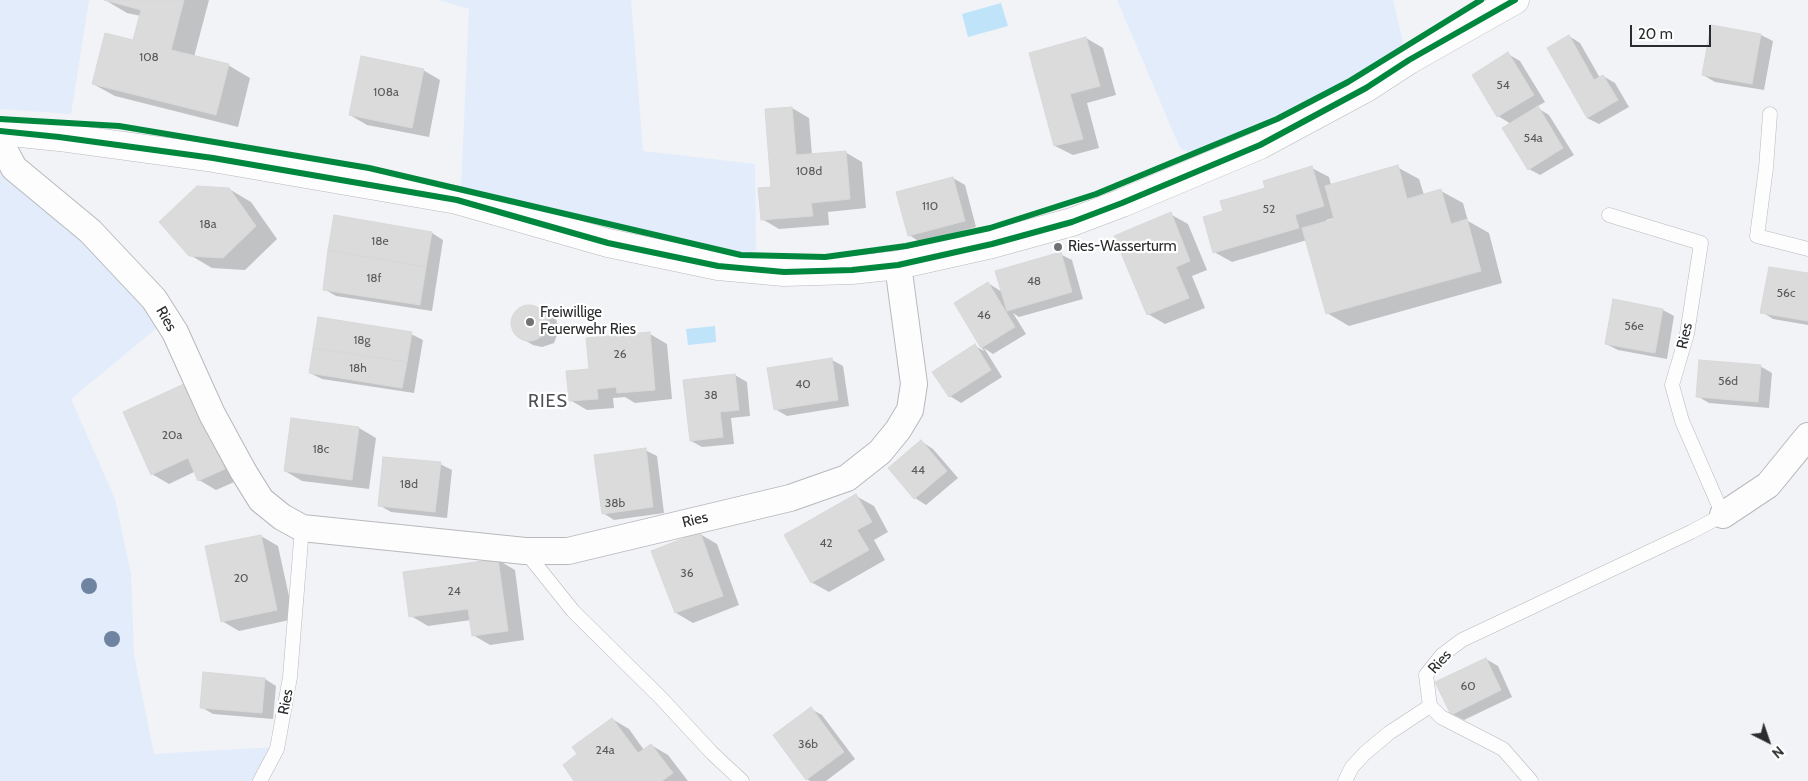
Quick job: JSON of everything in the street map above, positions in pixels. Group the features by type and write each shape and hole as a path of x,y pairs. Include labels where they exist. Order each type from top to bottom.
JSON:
{"street":[{"name":"Ries","path":"898,265 914,384 910,410 898,430 880,452 847,478 790,498 568,551 525,551 302,528 282,517 261,500 212,414 174,332 154,299 90,231 14,168 0,132 59,137 213,158 457,200 608,243 718,266 784,272 834,271 898,265 992,244 1072,222 1122,203 1260,145 1366,88 1409,60 1515,0"},
{"name":"Ries","path":"1723,515 1768,485 1808,436"}],"lane":[{"path":"1770,114 1766,168 1757,236 1808,249"},
{"name":"Ries","path":"1430,706 1426,675 1442,655 1462,640 1691,532 1723,515 1682,421 1672,385 1686,334 1701,243 1609,215"},
{"name":"Ries","path":"260,781 277,749 290,677 302,528"},
{"path":"525,551 573,611 661,698 712,753 742,781"},
{"path":"1345,781 1352,767 1365,753 1389,733 1430,706 1441,717 1503,749 1531,781"}],"shaded area":[{"path":"0,0 89,0 71,114 0,109"},
{"path":"439,0 631,0 643,151 755,164 756,250 741,255 461,190 469,9"},
{"path":"1117,0 1393,0 1404,47 1348,82 1192,154 1180,148"},
{"path":"0,133 5,151 170,317 71,399 115,499 131,574 134,655 154,754 277,747 259,781 0,781"}],"water":[{"path":"1001,3 1008,26 968,37 962,14"},
{"path":"715,326 716,342 688,345 686,329"}],"building":[{"path":"104,0 184,0 171,50 229,64 216,115 92,84 105,33 133,40 141,10"},
{"path":"1711,25 1761,34 1752,84 1702,75"},
{"path":"1569,35 1594,80 1603,75 1618,100 1587,118 1547,48"},
{"path":"1086,37 1100,86 1070,94 1083,139 1054,146 1029,53"},
{"path":"1508,52 1534,95 1497,117 1472,75"},
{"path":"361,56 424,69 412,128 349,115"},
{"path":"1538,106 1563,148 1528,170 1502,128"},
{"path":"792,107 796,155 846,151 850,199 811,203 813,216 761,220 758,188 771,187 765,109"},
{"path":"1398,165 1407,199 1441,189 1451,224 1467,219 1481,271 1326,314 1302,228 1334,219 1325,186"},
{"path":"1312,166 1324,206 1295,215 1299,228 1213,253 1203,217 1223,211 1220,201 1265,188 1263,181"},
{"path":"953,177 965,221 908,236 896,192"},
{"path":"197,186 229,188 256,226 223,258 189,256 159,222"},
{"path":"1171,212 1190,261 1176,267 1189,298 1147,315 1114,236"},
{"path":"334,215 432,232 426,267 328,250"},
{"path":"328,250 426,267 420,305 323,290"},
{"path":"1061,252 1072,292 1007,311 995,271"},
{"path":"1769,267 1808,273 1808,321 1760,313"},
{"path":"988,282 1015,327 981,348 954,303"},
{"path":"1613,299 1663,309 1655,353 1605,344"},
{"name":"Freiwillige Feuerwehr Ries","path":"529,305 542,310 547,323 542,336 529,341 516,336 511,323 516,310"},
{"path":"318,317 412,332 407,362 313,348"},
{"path":"650,332 655,390 617,393 616,387 597,389 598,399 569,401 566,371 589,369 586,338"},
{"path":"975,344 991,370 949,397 932,372"},
{"path":"313,348 407,362 402,388 309,373"},
{"path":"832,358 838,400 774,410 767,368"},
{"path":"1699,360 1761,365 1758,402 1696,397"},
{"path":"735,374 739,410 720,412 723,437 690,441 683,380"},
{"path":"186,383 225,469 198,481 188,458 151,475 123,412"},
{"path":"291,418 359,427 352,480 284,471"},
{"path":"921,440 947,471 914,499 888,468"},
{"path":"646,448 653,507 602,514 594,455"},
{"path":"383,457 441,462 435,512 378,506"},
{"path":"856,494 872,522 857,530 869,550 811,583 784,535"},
{"path":"700,532 723,596 675,613 651,551"},
{"path":"261,535 277,610 221,622 205,546"},
{"path":"498,559 508,631 472,636 468,609 409,617 403,572"},
{"path":"1486,658 1501,690 1451,715 1435,682"},
{"path":"203,672 265,678 262,713 200,708"},
{"path":"811,707 844,752 806,780 773,735"},
{"path":"612,718 638,753 651,744 673,773 662,781 574,781 563,765 577,754 572,747"}],"cycle path":[{"path":"0,119 119,126 369,168 741,255 825,257 906,246 990,228 1096,194 1277,119 1348,82 1481,0"},
{"path":"0,131 213,158 457,200 608,243 718,266 784,272 852,270 898,265 992,244 1072,222 1122,203 1260,145 1366,88 1409,60 1515,0"}],"place":[{"name":"Ries-Wasserturm","path":"1058,247"},
{"name":"Freiwillige Feuerwehr Ries","path":"530,322"}],"district":[{"name":"RIES","path":"548,402"}]}
